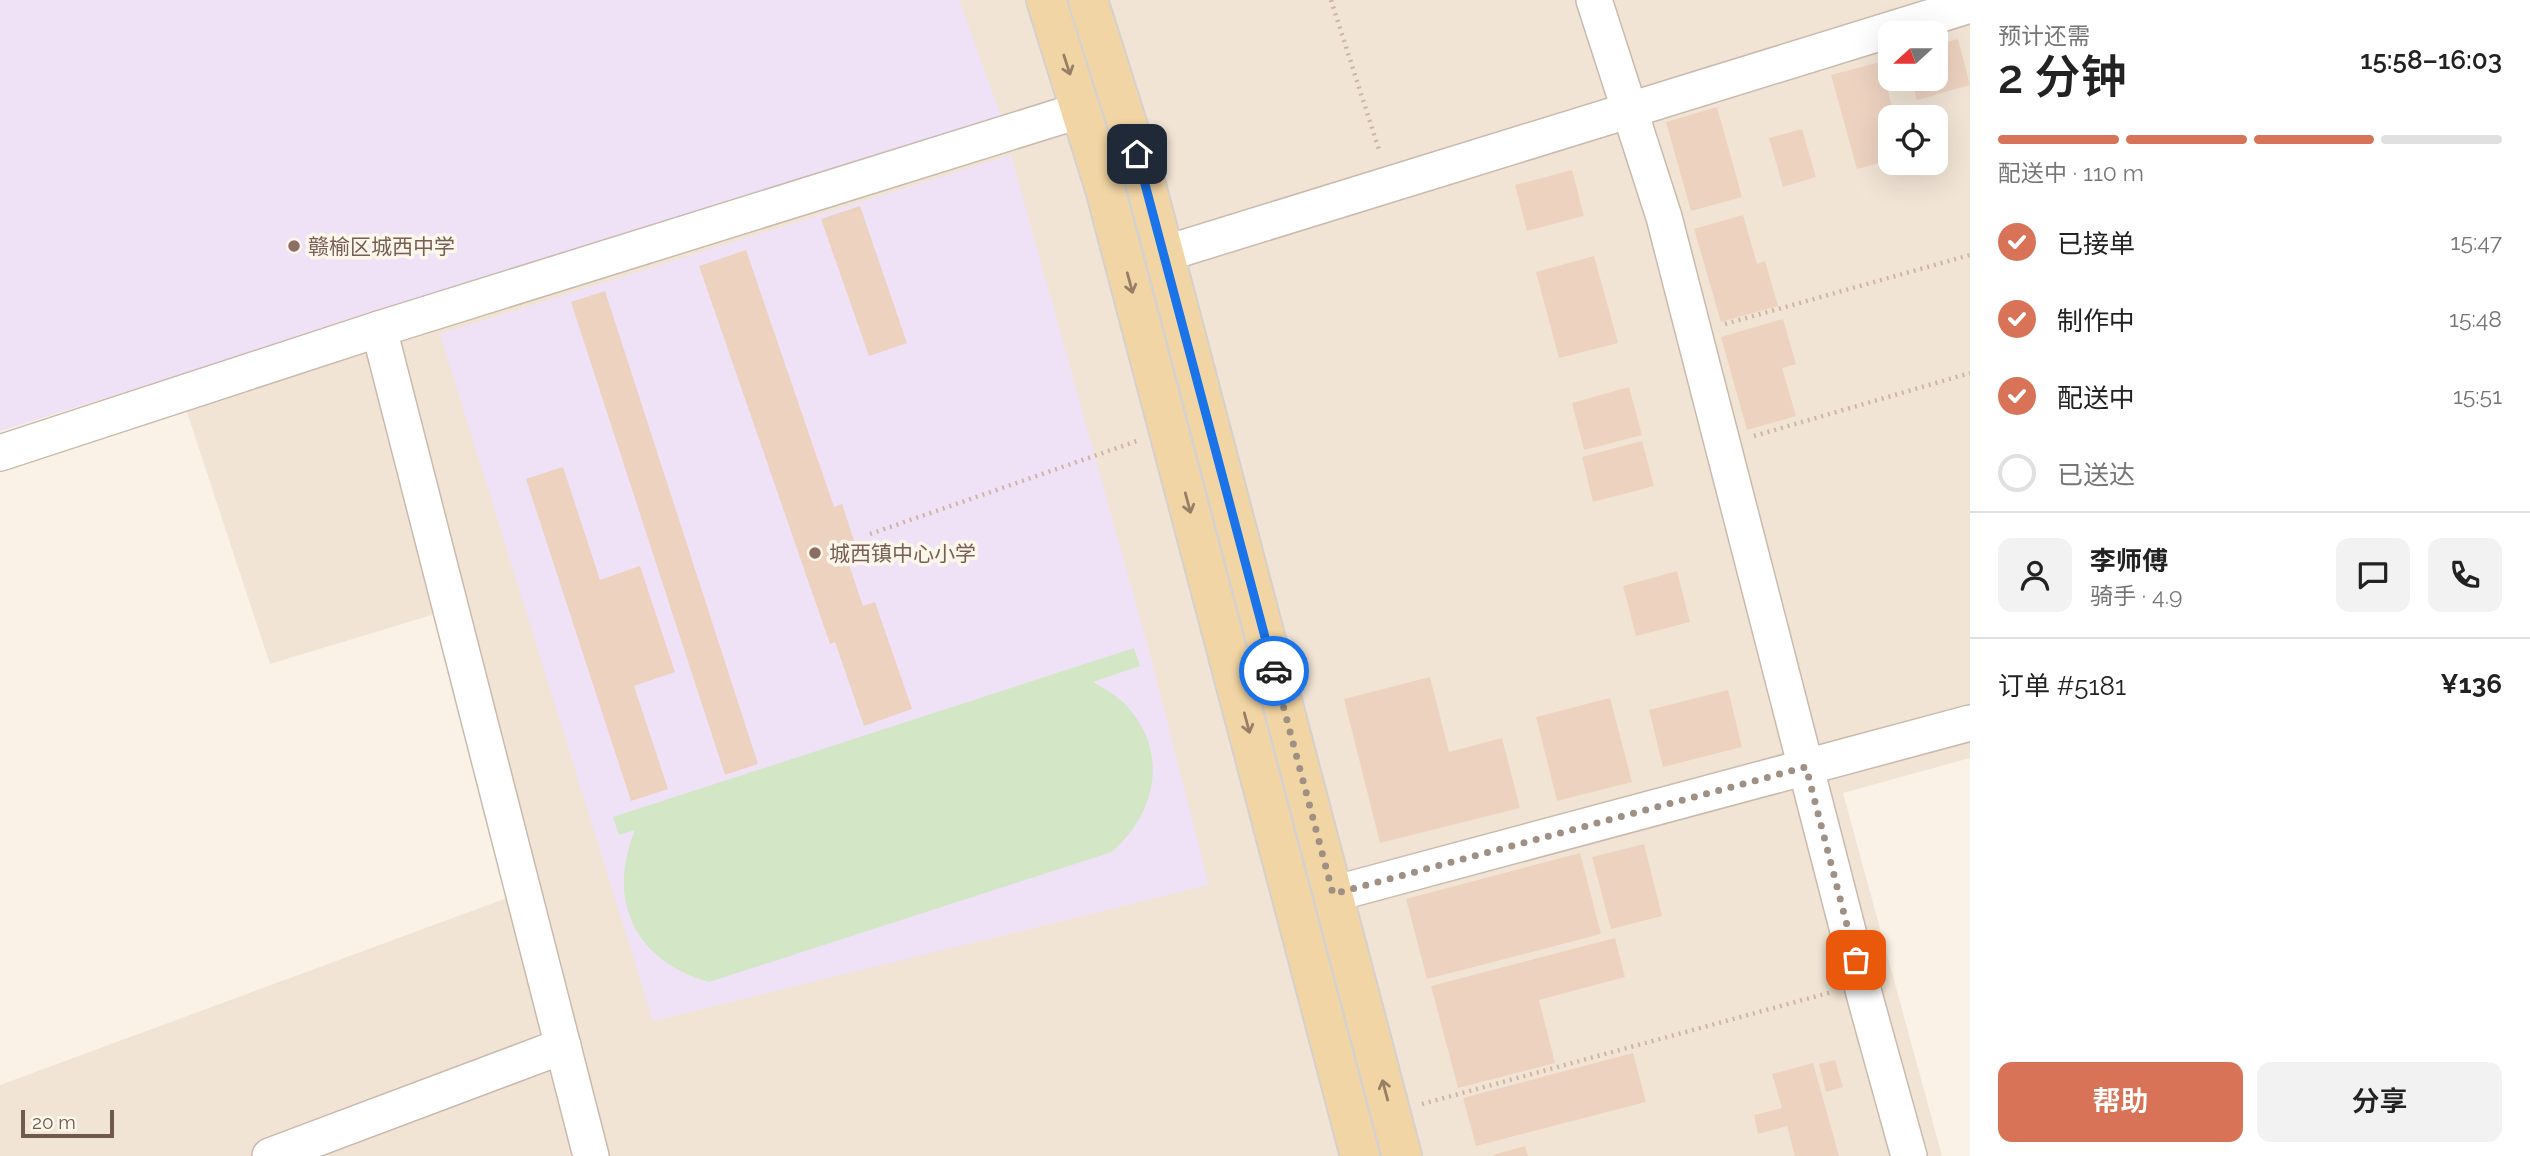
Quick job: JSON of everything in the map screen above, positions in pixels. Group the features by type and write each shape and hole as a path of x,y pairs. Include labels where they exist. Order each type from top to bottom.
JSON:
{"main road":[{"path":"1046,0 1105,189 1360,1156"},
{"path":"1088,0 1140,164 1402,1156"}],"street":[{"path":"1594,0 1664,217 1909,1156"},
{"path":"1164,254 1970,5"},
{"path":"0,453 379,329 1081,110"},
{"path":"379,329 591,1156"},
{"path":"1333,894 1970,723"},
{"path":"270,1156 563,1046"}],"path":[{"path":"1331,0 1390,184"},
{"path":"1694,332 1970,255"},
{"path":"1723,446 1970,373"},
{"path":"870,534 1169,429"},
{"path":"1391,1112 1862,984"}],"shaded area":[{"path":"0,0 1970,0 1970,758 1843,793 1942,1156 0,1156 0,1085 507,898 435,614 270,664 175,376 0,431"},
{"name":"赣榆区城西中学","path":"0,0 959,0 1001,116 0,431"},
{"name":"城西镇中心小学","path":"1011,155 1149,651 1209,885 653,1021 440,334"}],"green space":[{"path":"1134,648 1140,666 1093,682 1128,707 1141,725 1153,763 1152,782 1139,819 1112,852 709,982 683,972 662,959 645,943 633,925 626,904 624,881 627,856 635,830 619,835 613,817"}],"building":[{"path":"1958,39 1970,85 1917,100 1914,91 1948,91 1948,42"},
{"path":"1878,63 1878,91 1888,91 1892,105 1878,105 1878,163 1857,169 1831,75"},
{"path":"1717,107 1742,197 1691,211 1666,122"},
{"path":"1802,129 1816,177 1783,187 1769,138"},
{"path":"1572,170 1584,216 1527,231 1515,185"},
{"path":"860,206 907,343 869,356 821,219"},
{"path":"1743,215 1757,264 1765,261 1778,306 1721,322 1694,229"},
{"path":"746,250 834,507 842,504 860,558 848,562 863,606 875,602 912,709 864,726 835,642 830,644 699,266"},
{"path":"1594,256 1618,343 1559,358 1536,272"},
{"path":"605,291 758,764 725,775 571,302"},
{"path":"1783,319 1796,364 1782,368 1796,416 1747,430 1721,337"},
{"path":"1629,387 1642,435 1584,450 1572,403"},
{"path":"1642,441 1654,486 1593,502 1582,457"},
{"path":"563,467 600,580 640,566 675,672 634,686 668,789 631,801 526,479"},
{"path":"1677,571 1690,622 1636,636 1623,586"},
{"path":"1430,677 1449,752 1502,738 1520,808 1380,843 1344,699"},
{"path":"1728,690 1742,747 1663,767 1649,710"},
{"path":"1610,698 1632,782 1557,801 1536,717"},
{"path":"1644,844 1662,916 1611,929 1592,857"},
{"path":"1580,853 1601,934 1427,979 1406,899"},
{"path":"1615,938 1625,977 1539,1000 1555,1063 1458,1088 1431,986"},
{"path":"1633,1053 1646,1102 1476,1146 1463,1098"},
{"path":"1835,1060 1843,1087 1826,1092 1819,1064"},
{"path":"1813,1063 1839,1156 1795,1156 1787,1126 1758,1134 1754,1115 1782,1108 1772,1074"},
{"path":"1525,1146 1528,1156 1493,1156 1493,1155"}],"way so far":[{"path":"1274,671 1333,894 1806,767 1856,960"}],"place":[{"name":"赣榆区城西中学","path":"294,246"},
{"name":"城西镇中心小学","path":"815,553"}],"route":[{"path":"1137,154 1274,671"}]}
